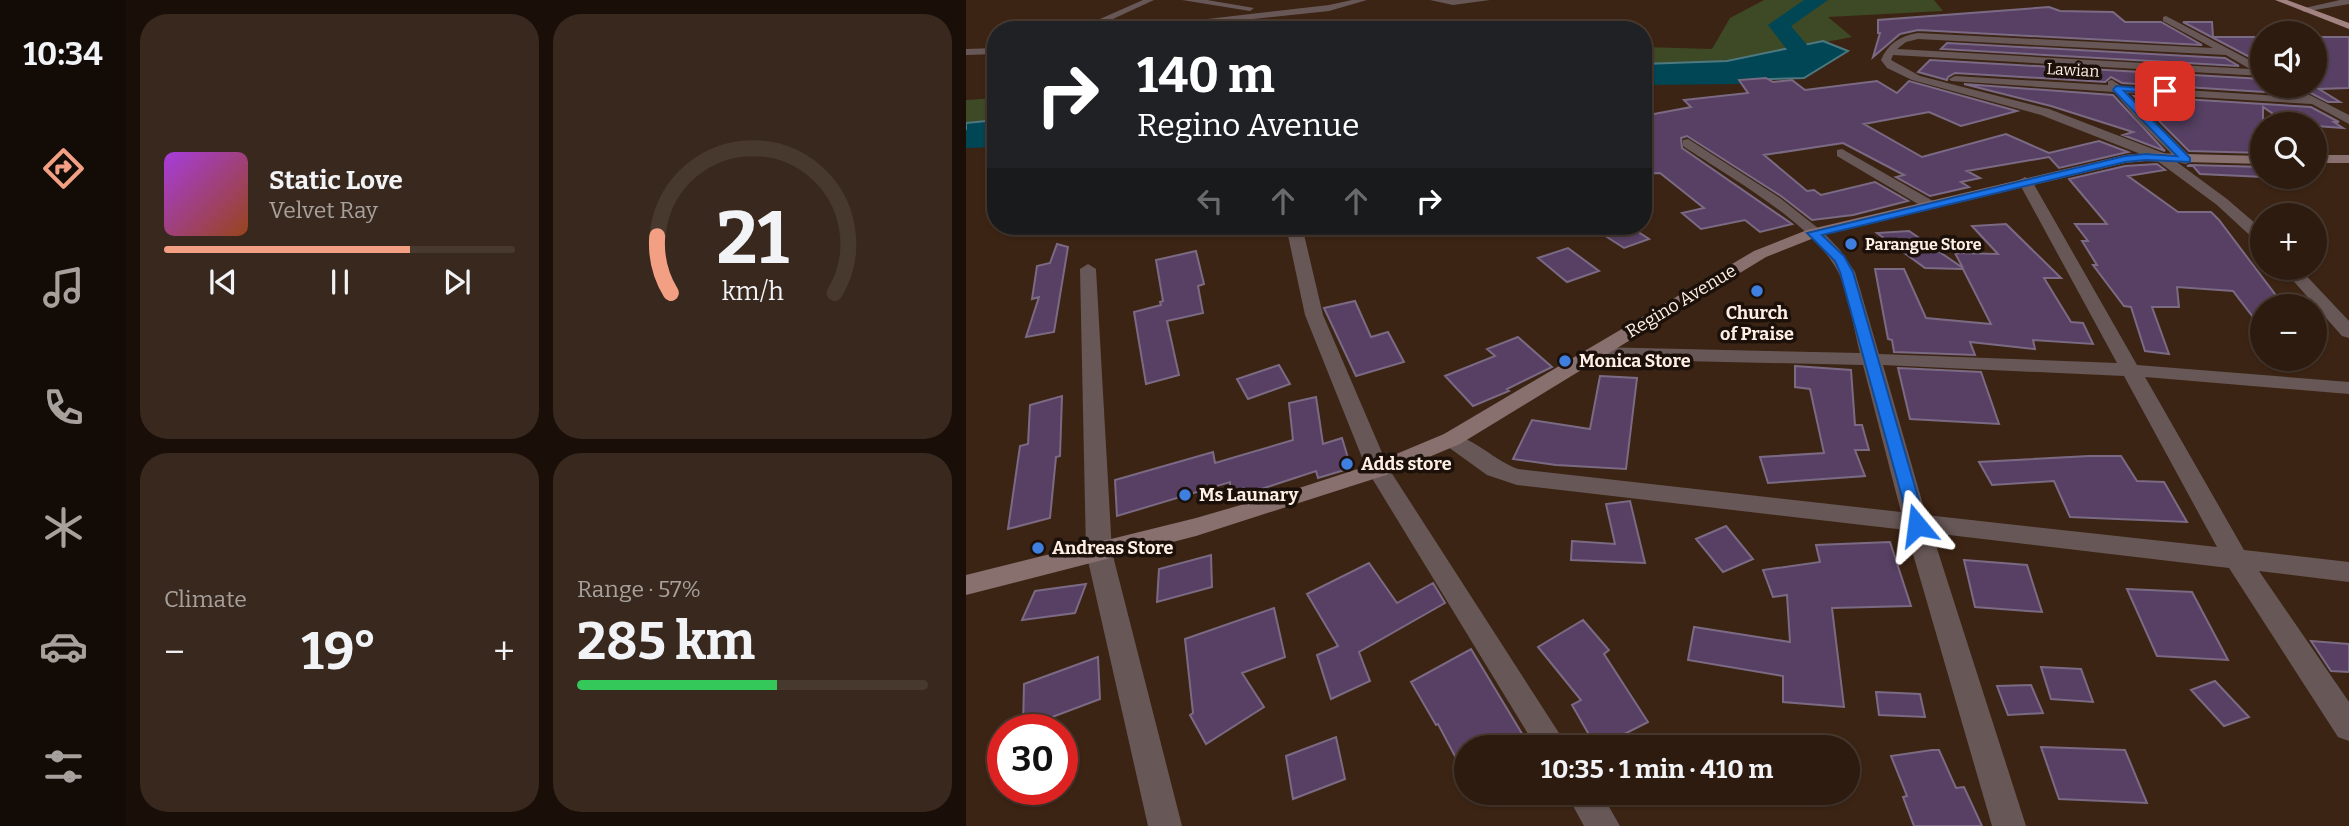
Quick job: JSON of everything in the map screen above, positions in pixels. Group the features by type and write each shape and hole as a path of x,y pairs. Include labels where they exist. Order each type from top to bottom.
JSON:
{"main road":[{"path":"2279,0 2349,26"}],"street":[{"path":"1101,21 1150,0"},
{"path":"1186,0 1292,12"},
{"path":"1205,21 1340,6 1363,0"},
{"path":"1434,0 1486,0"},
{"path":"2304,9 2349,1"},
{"path":"2166,19 2250,65"},
{"path":"2228,52 1913,36 1903,40 1889,52 1887,63 1916,78 2055,115 2161,158 2221,202 2250,228"},
{"path":"2078,44 2116,88 2186,160"},
{"path":"966,52 987,51"},
{"path":"1889,52 2250,72"},
{"name":"Lawian","path":"1916,78 2313,101"},
{"path":"2308,98 2349,120"},
{"path":"1688,143 1813,233 1840,259 1847,272 1917,525 2009,826"},
{"path":"1842,153 1927,204"},
{"name":"Regino Avenue","path":"966,585 1208,523 1378,470 1452,439 1760,254 1813,233 2125,159 2250,160"},
{"path":"2327,159 2349,159"},
{"path":"2025,181 2235,557 2349,727"},
{"path":"1296,235 1314,315 1378,470 1545,735"},
{"path":"1088,269 1099,552 1165,826"},
{"path":"2301,280 2349,332"},
{"path":"1595,353 1871,359 2132,370 2349,388"},
{"path":"1452,439 1495,470 1517,477 1917,525 2235,557 2349,572"},
{"path":"1590,805 1603,826"}],"green space":[{"path":"1764,0 1934,0 1943,11 1828,17 1852,37 1727,61 1652,64 1652,47 1712,49 1730,18"},
{"path":"987,99 987,121 966,123 966,100"}],"water":[{"path":"1823,41 1848,51 1804,78 1652,83 1652,64 1727,61"},
{"path":"987,121 987,138 966,140 966,123"}],"building":[{"path":"2049,7 2060,11 2113,12 2125,22 2161,22 2202,45 1918,30 1900,34 1873,57 1880,33 1878,20"},
{"path":"2183,22 2212,22 2213,37 2250,37 2250,57"},
{"path":"2327,37 2349,37 2349,88 2327,89"},
{"path":"1947,43 2225,58 2239,66 1941,49"},
{"path":"1930,60 2250,78 2250,91 2122,83 2111,77 2105,82 1955,73 1947,80 1918,72"},
{"path":"1739,80 1792,80 1805,90 1877,81 1897,93 1909,81 2017,111 1961,126 1929,112 1864,124 1922,157 2006,134 2049,153 2099,141 2128,152 2059,168 2049,157 1967,171 1980,178 1961,182 1969,187 1930,196 1896,177 1904,175 1843,143 1764,155 1807,191 1814,190 1821,195 1875,182 1908,201 1853,215 1812,220 1781,196 1687,136 1681,138 1682,148 1792,224 1760,232 1745,220 1701,229 1682,213 1704,208 1660,173 1652,173 1652,114 1691,107 1684,100 1748,93"},
{"path":"1964,84 2113,95 2165,151 2123,135 2133,132 2051,106"},
{"path":"2327,94 2340,102 2328,102 2320,98 2327,98"},
{"path":"2134,96 2311,107 2320,112 2270,112 2263,107 2263,112 2250,112 2250,153 2189,151"},
{"path":"2327,116 2339,122 2334,122 2343,128 2327,127"},
{"path":"2157,164 2165,170 2128,176 2178,212 2211,212 2250,261 2250,280 2264,280 2275,294 2250,294 2250,313 2233,291 2177,287 2179,307 2152,307 2169,354 2145,351 2131,307 2124,306 2093,265 2097,265 2082,241 2088,241 2075,224 2107,224 2069,179 2125,166"},
{"path":"2190,165 2250,167 2250,176 2200,174 2193,166 2187,166"},
{"path":"2006,224 2061,278 2044,278 2071,322 2083,323 2093,344 2033,340 2035,349 1970,342 1975,355 1894,352 1892,340 1888,339 1875,269 1904,269 1926,318 1991,324 1963,269 1925,268 1877,233 1909,231 1963,268 1955,253 1998,254 1972,226"},
{"path":"1604,235 1643,235 1649,239 1624,248"},
{"path":"1057,244 1068,247 1054,332 1026,337 1039,297 1032,299 1037,266 1050,263"},
{"path":"1568,248 1599,271 1567,282 1538,258"},
{"path":"1196,251 1204,284 1198,286 1203,313 1167,321 1179,375 1146,384 1134,312 1161,305 1160,302 1163,301 1156,260"},
{"path":"1355,301 1371,337 1388,332 1404,362 1356,376 1324,308"},
{"path":"1518,337 1552,367 1507,389 1509,391 1473,406 1445,376 1495,356 1487,349"},
{"path":"1279,365 1290,384 1248,399 1237,379"},
{"path":"1795,366 1851,370 1855,425 1862,425 1869,450 1855,450 1865,476 1768,483 1760,457 1824,453 1810,389 1795,387"},
{"path":"1898,368 1981,372 1999,424 1910,419"},
{"path":"1600,376 1637,378 1626,469 1556,465 1513,459 1532,420 1590,429"},
{"path":"1062,396 1060,456 1056,457 1050,518 1008,529 1020,446 1028,444 1030,405"},
{"path":"1316,397 1323,444 1342,438 1351,468 1318,478 1316,471 1246,494 1243,488 1230,493 1230,482 1117,516 1115,480 1213,452 1215,463 1293,440 1289,403"},
{"path":"2121,456 2137,481 2164,482 2187,522 2070,517 2054,481 1992,485 1979,462"},
{"path":"1630,501 1645,563 1571,560 1572,541 1615,544 1606,504"},
{"path":"1726,526 1753,559 1723,572 1696,539"},
{"path":"1890,542 1911,606 1832,608 1844,707 1783,702 1783,676 1688,660 1694,627 1790,642 1787,595 1773,597 1763,570 1820,562 1816,545"},
{"path":"1211,555 1212,587 1157,602 1159,569"},
{"path":"1964,560 2027,565 2042,612 1975,607"},
{"path":"1369,563 1397,603 1433,583 1445,603 1359,652 1370,681 1331,699 1317,655 1338,646 1307,594"},
{"path":"1086,584 1075,613 1022,620 1035,591"},
{"path":"2127,589 2192,592 2228,660 2157,656"},
{"path":"1274,608 1285,657 1242,673 1264,707 1206,744 1190,715 1193,713 1185,639"},
{"path":"1583,620 1609,650 1604,654 1648,722 1623,735 1589,735 1572,705 1581,700 1538,647"},
{"path":"2311,641 2349,644 2349,672 2331,671"},
{"path":"1471,649 1523,735 1454,735 1454,754 1411,682"},
{"path":"1098,657 1100,699 1060,714 1023,714 1024,684"},
{"path":"2041,667 2081,669 2093,702 2051,699"},
{"path":"2215,681 2249,717 2224,726 2191,690"},
{"path":"2031,685 2043,713 2008,715 1997,686"},
{"path":"1876,692 1920,694 1925,717 1879,715"},
{"path":"1336,737 1345,779 1293,799 1286,756"},
{"path":"2041,747 2125,750 2147,803 2059,799"},
{"path":"1939,750 1956,788 1964,787 1982,826 1914,826 1903,797 1907,796 1891,756"}],"waterway":[{"path":"1652,78 1739,77 1807,59 1779,25 1818,0"},
{"path":"966,139 987,138"}],"place":[{"name":"Parangue Store","path":"1851,244"},
{"name":"Church of Praise","path":"1757,291"},
{"name":"Monica Store","path":"1565,361"},
{"name":"Adds store","path":"1347,464"},
{"name":"Ms Launary","path":"1185,495"},
{"name":"Andreas Store","path":"1038,548"}],"route":[{"path":"1917,525 1852,285 1840,259 1813,233 2125,159 2146,157 2186,160 2116,88 2165,91"}]}
